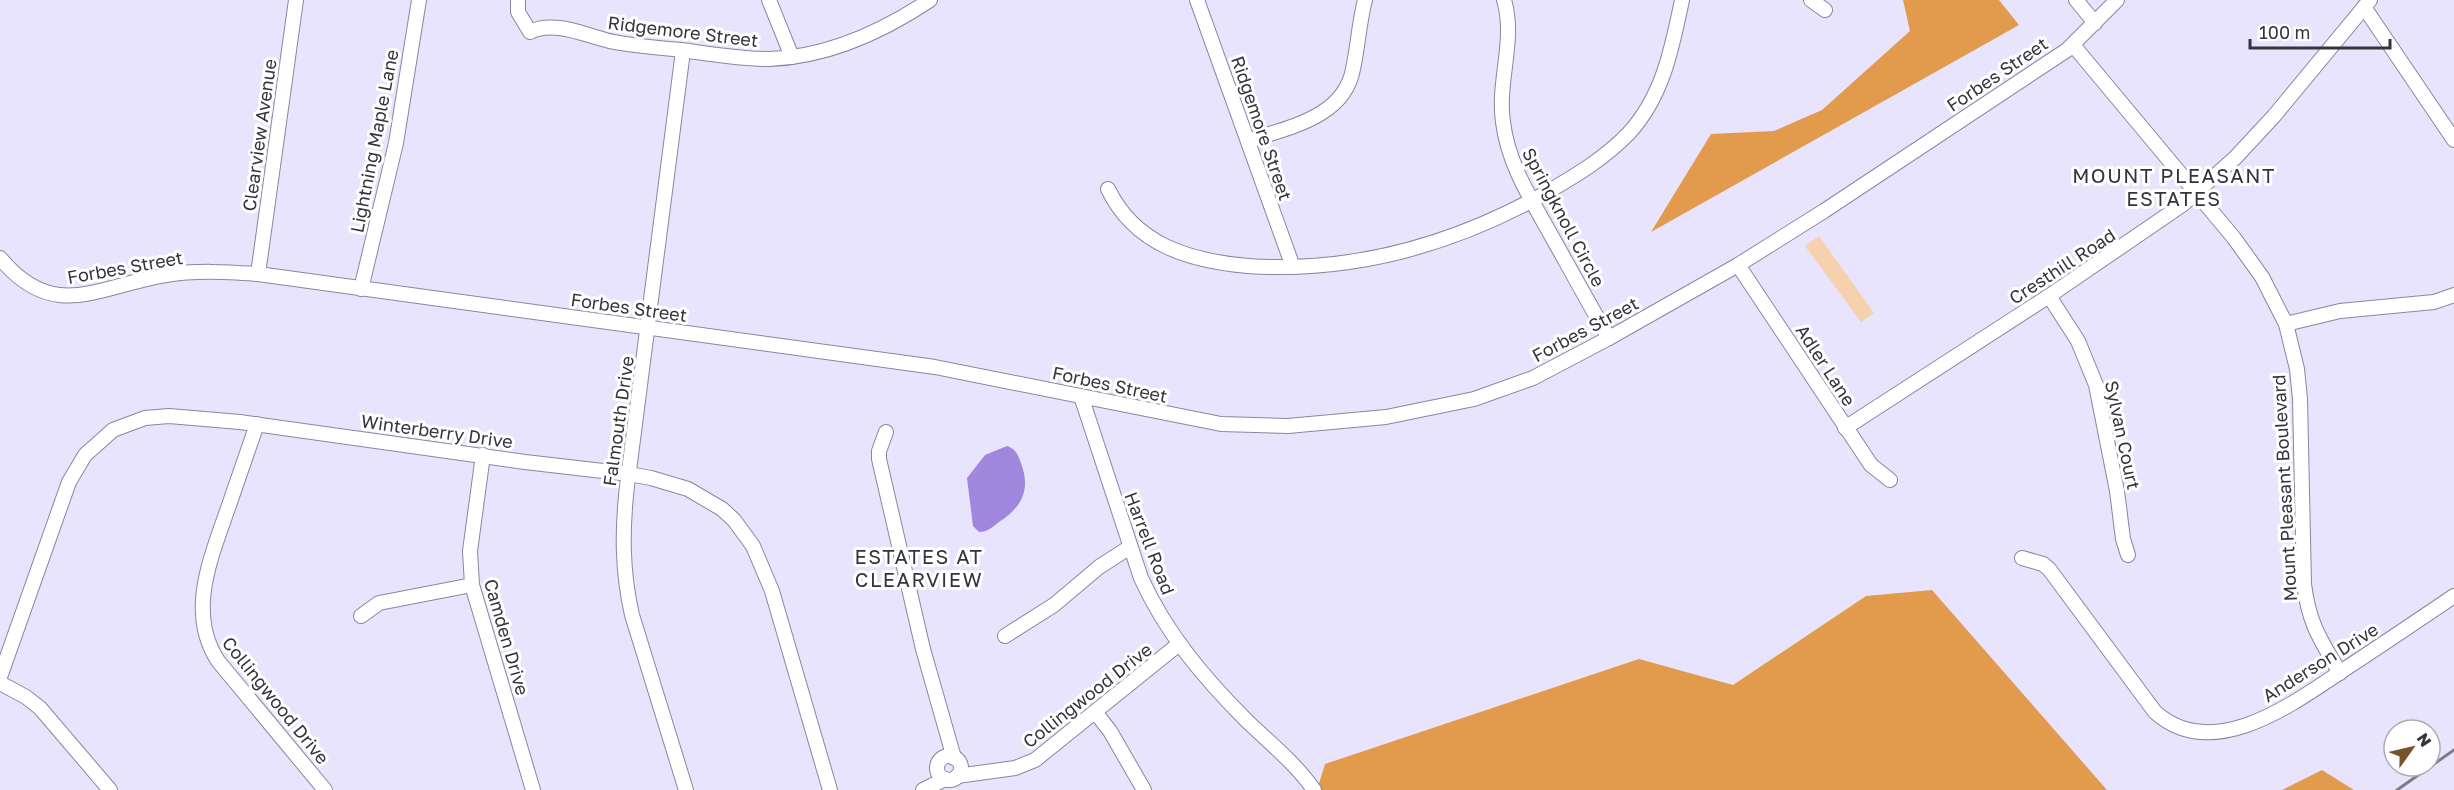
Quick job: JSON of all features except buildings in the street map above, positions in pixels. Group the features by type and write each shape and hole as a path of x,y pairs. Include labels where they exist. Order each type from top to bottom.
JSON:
{"street":[{"name":"Clearview Avenue","path":"258,274 296,0"},
{"name":"Lightning Maple Lane","path":"361,289 396,143 419,0"},
{"name":"Ridgemore Street","path":"518,0 518,12 530,32 538,28 565,30 617,42 747,58 792,57 861,38 901,20 930,0"},
{"path":"769,0 792,57"},
{"name":"Ridgemore Street","path":"1197,0 1293,267"},
{"path":"1248,141 1324,113 1341,98 1353,70 1365,0"},
{"name":"Springknoll Circle","path":"1504,0 1509,35 1501,95 1503,122 1510,156 1532,201 1609,338"},
{"path":"1108,189 1130,221 1155,242 1207,261 1293,267 1350,264 1407,252 1466,232 1532,201 1593,165 1611,150 1640,120 1654,98 1664,74 1682,0"},
{"path":"1811,0 1825,10"},
{"path":"2076,0 2095,23"},
{"name":"Forbes Street","path":"0,258 29,286 50,295 92,293 157,277 190,272 258,274 935,367 1221,424 1258,426 1331,423 1386,417 1474,399 1533,378 1609,338 1737,265 1824,212 2073,45 2117,0"},
{"path":"2367,4 2454,140"},
{"name":"Cresthill Road","path":"1845,428 2049,297 2136,238 2196,193 2235,158 2274,116 2367,4"},
{"name":"Mount Pleasant Boulevard","path":"2073,45 2258,270 2286,324 2297,369 2300,399 2306,603 2311,622 2340,673"},
{"name":"Falmouth Drive","path":"683,51 622,537 627,591 686,790"},
{"name":"Adler Lane","path":"1737,265 1871,465 1890,480"},
{"path":"2286,324 2349,310 2434,302 2454,295"},
{"name":"Sylvan Court","path":"2049,297 2078,341 2096,385 2117,491 2122,538 2128,555"},
{"name":"Harrell Road","path":"1081,396 1130,547 1153,603 1179,644 1223,697 1294,765 1314,790"},
{"name":"Winterberry Drive","path":"0,678 69,482 85,455 95,444 112,430 130,423 157,416 201,417 629,474 672,483 709,500 745,532 772,591 830,790"},
{"name":"Collingwood Drive","path":"257,424 208,567 202,606 203,628 211,650 218,661 325,790"},
{"path":"886,432 879,451 879,459 923,649 949,743 949,768 925,789"},
{"name":"Camden Drive","path":"483,455 470,551 472,585 534,790"},
{"path":"1005,636 1054,605 1099,567 1130,547"},
{"name":"Anderson Drive","path":"2022,558 2043,564 2049,569 2142,698 2162,718 2181,729 2217,732 2247,725 2290,706 2454,596"},
{"path":"361,616 379,603 472,585"},
{"name":"Collingwood Drive","path":"949,768 978,773 994,772 1028,764 1179,644"},
{"path":"0,683 27,697 40,708 110,790"},
{"path":"1095,712 1110,731 1144,790"}],"shaded area":[{"path":"1903,0 1999,0 2019,25 1651,232 1711,134 1774,131 1822,110 1910,31"},
{"path":"1819,236 1874,313 1861,322 1805,246"},
{"path":"1007,446 1018,455 1024,473 1022,497 1019,504 1007,516 990,529 979,532 973,526 967,478 985,455"},
{"path":"1932,590 2107,790 1317,790 1325,764 1639,659 1733,685 1866,596"},
{"path":"2322,770 2354,790 2282,790"}],"railway":[{"path":"2397,790 2454,750"}],"district":[{"name":"MOUNT PLEASANT ESTATES","path":"2174,186"},
{"name":"ESTATES AT CLEARVIEW","path":"919,568"}]}
